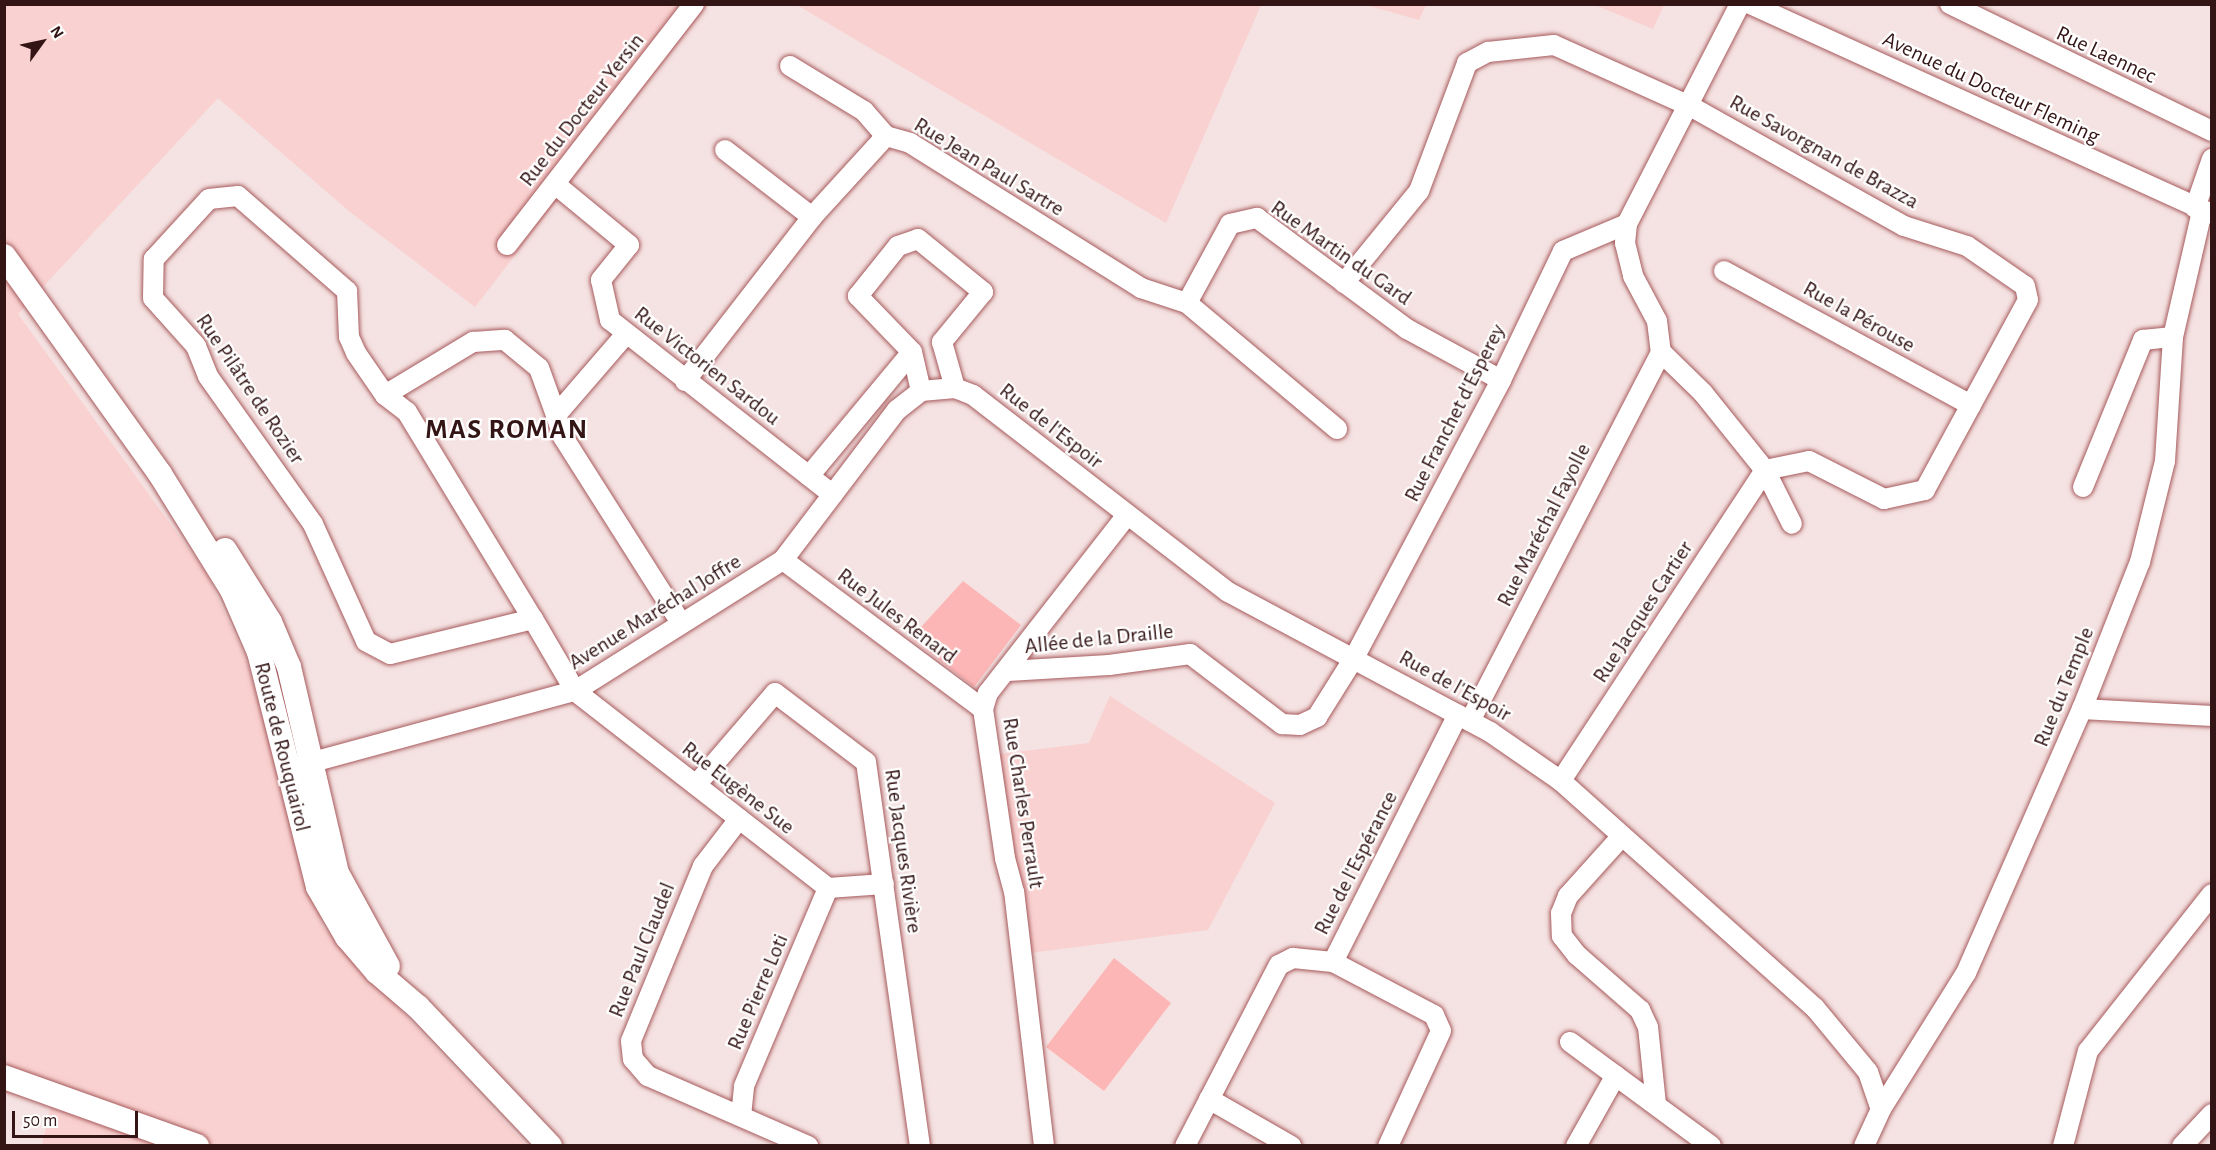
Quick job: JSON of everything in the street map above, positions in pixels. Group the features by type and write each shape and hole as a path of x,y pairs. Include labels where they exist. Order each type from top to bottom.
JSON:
{"street":[{"name":"Rue du Docteur Yersin","path":"507,245 694,4"},
{"path":"1740,4 1690,106 1627,224 1625,243 1633,276 1657,321 1661,351 1703,393 1765,470 1792,524"},
{"name":"Avenue du Docteur Fleming","path":"1750,4 2203,211"},
{"name":"Rue Laennec","path":"1950,4 2211,131"},
{"name":"Rue Savorgnan de Brazza","path":"1344,283 1419,191 1467,63 1488,52 1554,45 1690,106 1904,226 1967,246 2025,286 2028,300 1925,490 1884,499 1809,461 1765,470"},
{"path":"790,66 864,111 886,136"},
{"name":"Rue Jean Paul Sartre","path":"685,381 812,217 886,136 910,142 1141,288 1187,303"},
{"path":"725,150 812,217"},
{"path":"2203,211 2211,159"},
{"name":"Rue Victorien Sardou","path":"555,184 629,245 601,280 610,320 833,495"},
{"name":"Rue Pilâtre de Rozier","path":"533,619 390,654 366,641 313,524 208,376 196,346 153,298 154,259 209,198 238,196 347,291 349,337 385,395 407,412 533,619 575,691"},
{"name":"Rue du Temple","path":"1864,1146 1881,1109 1966,973 2082,709 2140,562 2165,461 2173,337 2203,211"},
{"name":"Rue Martin du Gard","path":"1187,303 1230,224 1257,219 1407,328 1501,380"},
{"name":"Rue Franchet d'Esperey","path":"1354,658 1501,380 1563,251 1627,224"},
{"path":"918,239 983,292 942,342 938,389 912,352 858,296 898,246 918,239"},
{"name":"Route de Rouquairol","path":"4,256 160,474 232,590 259,652 318,887 347,937 377,972 418,1006 550,1146"},
{"name":"Rue la Pérouse","path":"1724,271 1971,405"},
{"path":"1187,303 1337,429"},
{"path":"556,415 626,334"},
{"path":"2083,487 2143,340 2173,337"},
{"path":"385,395 473,342 505,340 539,369 562,437 681,623"},
{"name":"Rue Maréchal Fayolle","path":"1464,718 1661,351"},
{"path":"809,476 912,352"},
{"name":"Rue de l'Espoir","path":"938,389 973,395 1228,592 1464,718 1562,781 1815,1008 1868,1072 1881,1109"},
{"name":"Avenue Maréchal Joffre","path":"287,770 575,691 783,560 897,410 938,389"},
{"name":"Rue Jacques Cartier","path":"1562,781 1765,470"},
{"name":"Route de Rouquairol","path":"160,474 217,539 270,622 289,667 337,873 375,947 418,1006"},
{"name":"Rue Charles Perrault","path":"1044,1146 1014,891 1005,858 984,709 988,693 1008,671 1127,515"},
{"name":"Rue Jules Renard","path":"783,560 984,709"},
{"name":"Allée de la Draille","path":"1008,671 1109,665 1190,654 1282,724 1300,724 1317,717 1354,658"},
{"name":"Rue Eugène Sue","path":"575,691 828,888"},
{"name":"Rue Jacques Rivière","path":"696,785 775,693 866,762 920,1146"},
{"path":"2082,709 2211,716"},
{"name":"Rue de l'Espérance","path":"1185,1146 1279,965 1293,958 1333,962 1464,718"},
{"name":"Rue Paul Claudel","path":"739,819 703,866 631,1041 633,1059 648,1076 808,1146"},
{"path":"1622,836 1568,896 1561,913 1562,936 1577,955 1640,1010 1648,1027 1656,1105"},
{"path":"828,888 884,884"},
{"name":"Rue Pierre Loti","path":"741,1116 744,1086 828,888"},
{"path":"2063,1146 2088,1051 2211,894"},
{"path":"1333,962 1434,1016 1441,1031 1388,1146"},
{"path":"1570,1041 1711,1146"},
{"path":"1576,1146 1616,1075"},
{"path":"4,1077 197,1146"},
{"path":"1209,1099 1291,1146"},
{"path":"2182,1146 2211,1114"}],"shaded area":[{"path":"4,5 708,5 475,307 350,212 218,98 18,314 206,573 245,656 323,927 526,1145 42,1145 51,1106 5,1092"},
{"path":"797,5 1261,5 1166,223"},
{"path":"1366,5 1426,5 1419,20"},
{"path":"1595,5 1664,5 1653,29"},
{"path":"963,581 1021,625 974,687 911,638"},
{"path":"1110,696 1275,803 1208,930 1030,953 999,754 1089,743"},
{"path":"1114,958 1171,1003 1104,1091 1046,1047"}],"district":[{"name":"MAS ROMAN","path":"507,430"}]}
